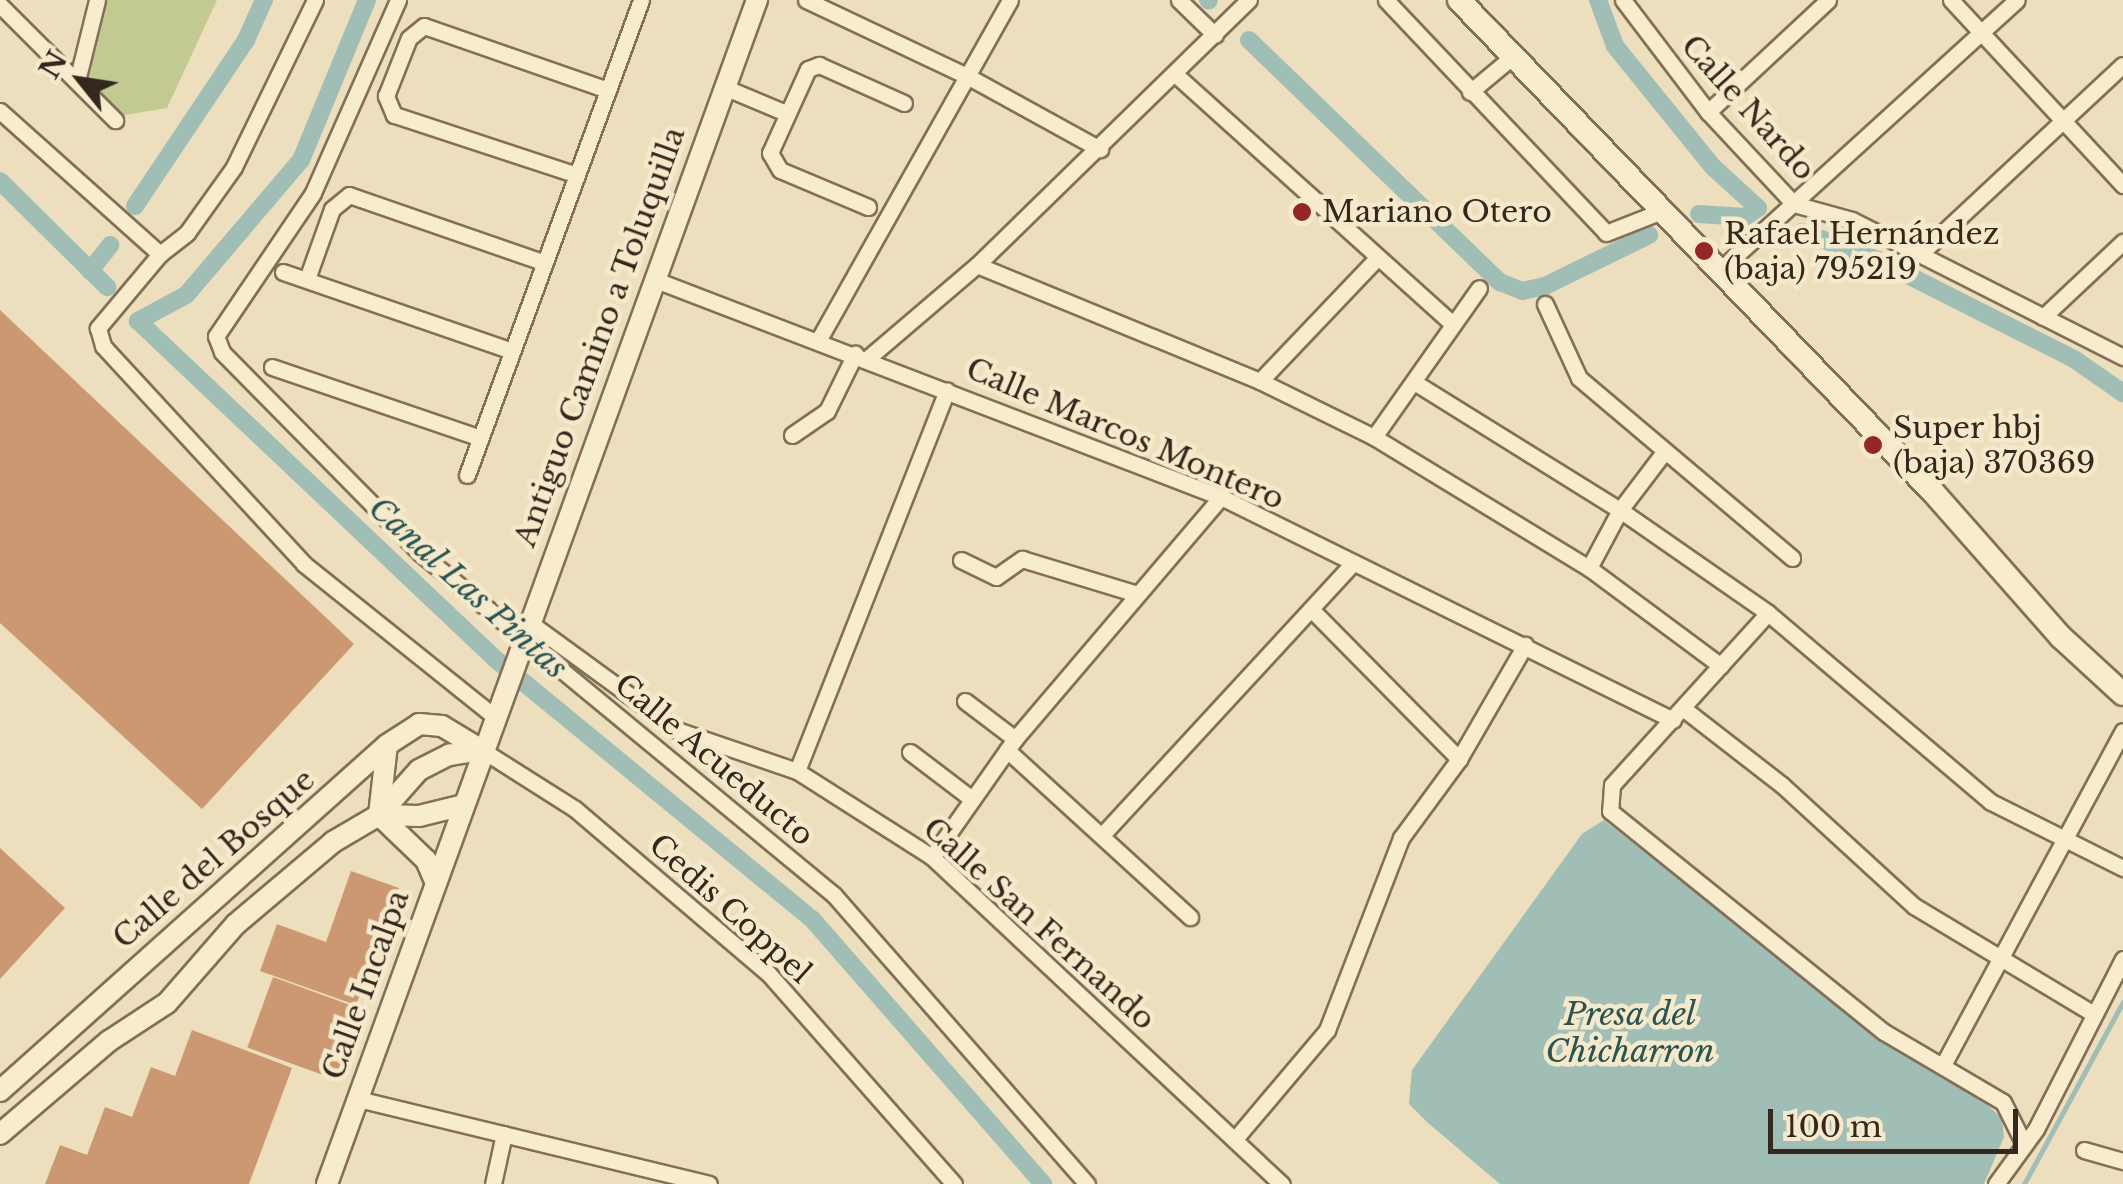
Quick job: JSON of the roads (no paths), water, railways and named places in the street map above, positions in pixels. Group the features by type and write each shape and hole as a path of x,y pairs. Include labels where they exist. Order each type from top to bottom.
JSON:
{"main road":[{"path":"1459,0 1664,210 2061,637 2123,694"}],"street":[{"path":"78,81 97,0"},
{"path":"315,0 234,167 187,234 160,254 98,328 103,346 304,564 496,718 482,750"},
{"name":"Calle Acueducto","path":"398,0 313,193 216,336 222,352 420,552 834,894 1087,1184"},
{"name":"Antiguo Camino a Toluquilla","path":"496,718 652,279 757,0"},
{"path":"806,0 967,76 1100,149"},
{"path":"819,339 1010,0"},
{"path":"1179,0 1215,34"},
{"path":"792,435 827,411 862,356 977,265 1249,0"},
{"path":"1386,0 1606,233 1664,210"},
{"path":"1708,112 1828,0"},
{"path":"1950,0 2123,185"},
{"path":"1720,270 2017,0"},
{"path":"467,475 637,1"},
{"name":"Calle Nardo","path":"1628,3 1708,112 1794,204 1852,220 2123,358"},
{"path":"0,5 115,120"},
{"path":"577,175 394,116 386,107 408,38 424,26 608,90"},
{"path":"1470,92 1512,57"},
{"path":"868,207 772,164 770,153 800,78 819,66 904,103"},
{"path":"1920,254 2123,66"},
{"path":"1175,74 1450,322"},
{"path":"724,87 786,112"},
{"path":"0,111 160,254"},
{"path":"306,279 332,209 349,195 544,263"},
{"path":"2043,316 2123,242"},
{"path":"1260,381 1378,257"},
{"path":"977,265 1260,381 1374,437 1590,568 1722,666"},
{"path":"283,272 512,350"},
{"name":"Calle Marcos Montero","path":"652,279 819,339 1221,497 1352,564 1678,714 1782,785 1914,906 2092,1013"},
{"path":"1374,437 1414,382 1450,322 1479,288"},
{"path":"1545,304 1578,378 1792,558"},
{"path":"272,366 480,438"},
{"path":"1414,382 1620,510 1768,613 1991,802 2123,868"},
{"path":"797,771 947,390"},
{"path":"1590,568 1620,510 1664,452"},
{"path":"932,857 1012,745 1134,593 1221,497"},
{"path":"960,560 996,577 1022,559 1134,593"},
{"path":"1103,834 1352,564"},
{"path":"1311,609 1459,759"},
{"path":"1768,613 1606,799 1610,811 1884,1032 2004,1102 2023,1142"},
{"name":"Calle San Fernando","path":"524,640 678,730 797,771 932,857 1282,1184"},
{"path":"1235,1139 1328,1030 1401,838 1459,759 1525,645"},
{"path":"965,700 1190,917"},
{"name":"Calle del Bosque","path":"0,1090 387,745 420,724 442,726 482,750"},
{"path":"1943,1066 2123,730"},
{"path":"379,814 387,745"},
{"name":"Calle del Bosque","path":"0,1134 181,990 283,881 379,814 419,770 449,754 482,750"},
{"name":"Calle Incalpa","path":"327,1184 482,750"},
{"name":"Cedis Coppel","path":"482,750 575,809 768,973 954,1184"},
{"path":"910,752 972,800"},
{"path":"379,814 419,816 460,806"},
{"path":"379,814 426,860 435,881"},
{"path":"1996,1184 2036,1129 2123,959"},
{"path":"358,1099 710,1184"},
{"path":"493,1184 504,1134"},
{"path":"2084,1150 2123,1161"}],"water":[{"name":"Presa del Chicharron","path":"1604,820 1889,1043 1984,1101 2002,1119 2004,1137 1984,1184 1500,1184 1428,1123 1409,1104 1412,1070 1582,834"}],"waterway":[{"path":"135,206 246,40 264,0"},
{"name":"Canal Las Pintas","path":"367,0 301,160 186,295 138,321 494,658 812,919 1043,1184"},
{"path":"1598,0 1615,46 1713,167 1758,208 1745,217 1699,214"},
{"path":"1249,40 1500,282 1522,291 1545,286 1649,235"},
{"path":"0,181 107,287"},
{"path":"1802,232 1878,260 2074,359 2123,393"},
{"path":"90,271 110,245"},
{"path":"2024,1184 2123,1002"}],"place":[{"name":"Mariano Otero","path":"1302,212"},
{"name":"Rafael Hernández (baja) 795219","path":"1704,251"},
{"name":"Super hbj (baja) 370369","path":"1873,445"}]}
